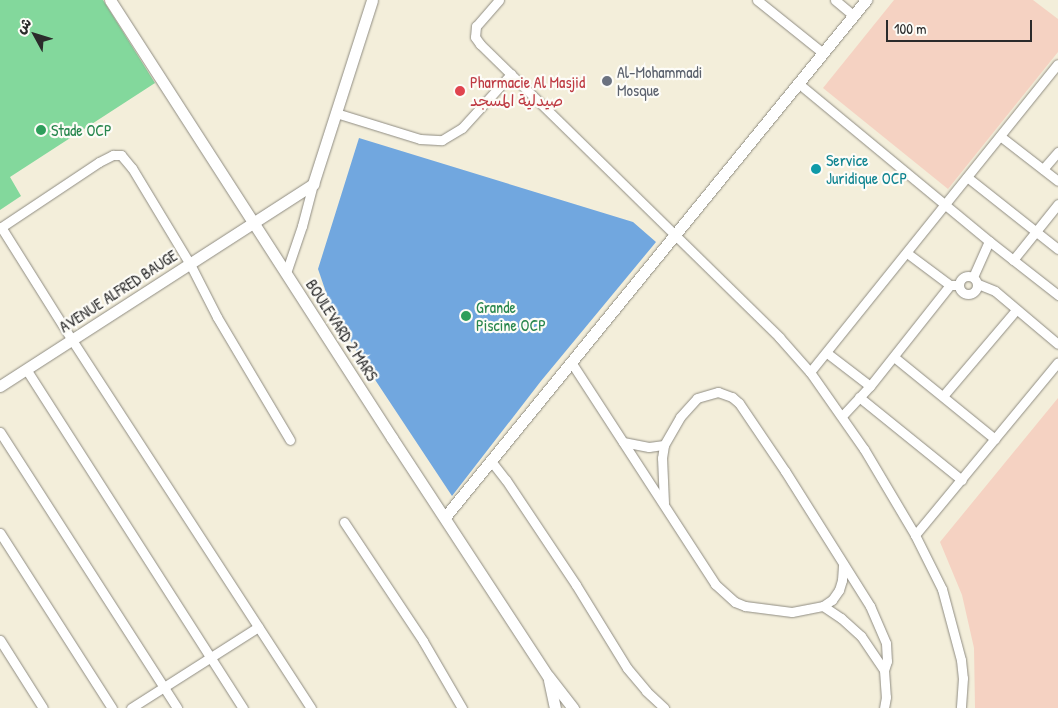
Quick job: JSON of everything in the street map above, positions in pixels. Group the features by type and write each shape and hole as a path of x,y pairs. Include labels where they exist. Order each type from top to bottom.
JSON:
{"street":[{"name":"BOULEVARD 2 MARS","path":"110,0 548,676"},
{"path":"286,273 372,0"},
{"path":"499,0 476,26 475,37 480,44 779,337 810,372 842,416 915,535 942,589 959,648 963,678 961,708"},
{"path":"757,0 822,52"},
{"path":"836,0 853,15"},
{"path":"445,517 866,0"},
{"path":"810,372 1058,64"},
{"path":"336,113 420,139 442,140 462,128 511,74"},
{"path":"798,83 989,241 1058,295"},
{"path":"1000,136 1058,181"},
{"path":"1043,170 1058,152"},
{"path":"290,440 217,316 190,264 126,159 117,154 98,162 1,228 311,708"},
{"path":"967,176 1058,249"},
{"name":"AVENUE ALFRED BAUGE","path":"0,386 313,184"},
{"path":"1013,260 1058,204"},
{"path":"907,253 968,295 974,292 975,280 989,241"},
{"path":"842,416 870,386 954,285 964,277 975,280 995,291 1016,310 1057,340"},
{"path":"943,396 1016,310"},
{"path":"827,353 870,386"},
{"path":"894,357 995,439"},
{"path":"571,362 715,584 735,602 757,609 786,612 802,611 823,606 832,600 839,590 842,580 842,562"},
{"path":"915,535 1058,362"},
{"path":"26,369 243,708"},
{"path":"664,503 662,458 664,445 680,417 697,398 718,392 732,397 745,413 870,606 883,634 888,652 884,670 886,697 884,708"},
{"path":"860,397 962,480"},
{"path":"0,432 177,708"},
{"path":"623,442 649,447 664,445"},
{"path":"491,460 576,585 627,668 646,692 664,708"},
{"path":"344,522 423,641 462,708"},
{"path":"0,533 112,708"},
{"path":"823,606 849,624 861,636 884,670"},
{"path":"131,708 258,627"},
{"path":"0,640 43,708"},
{"path":"548,676 556,708"},
{"path":"548,676 573,708"}],"shaded area":[{"path":"894,0 1033,0 1058,19 1058,52 948,189 823,88"},
{"path":"1058,398 1058,708 975,708 974,648 962,595 940,542"}],"green space":[{"name":"Stade OCP","path":"0,0 103,0 155,83 10,177 21,196 0,210"}],"water":[{"name":"Grande Piscine OCP","path":"359,138 633,222 656,242 541,381 452,496 360,357 331,307 318,269"}],"place":[{"name":"Al-Mohammadi Mosque","path":"607,81"},
{"name":"Pharmacie Al Masjid صيدلية المسجد","path":"460,91"},
{"name":"Stade OCP","path":"41,130"},
{"name":"Service Juridique OCP","path":"816,169"},
{"name":"Grande Piscine OCP","path":"466,316"}]}
